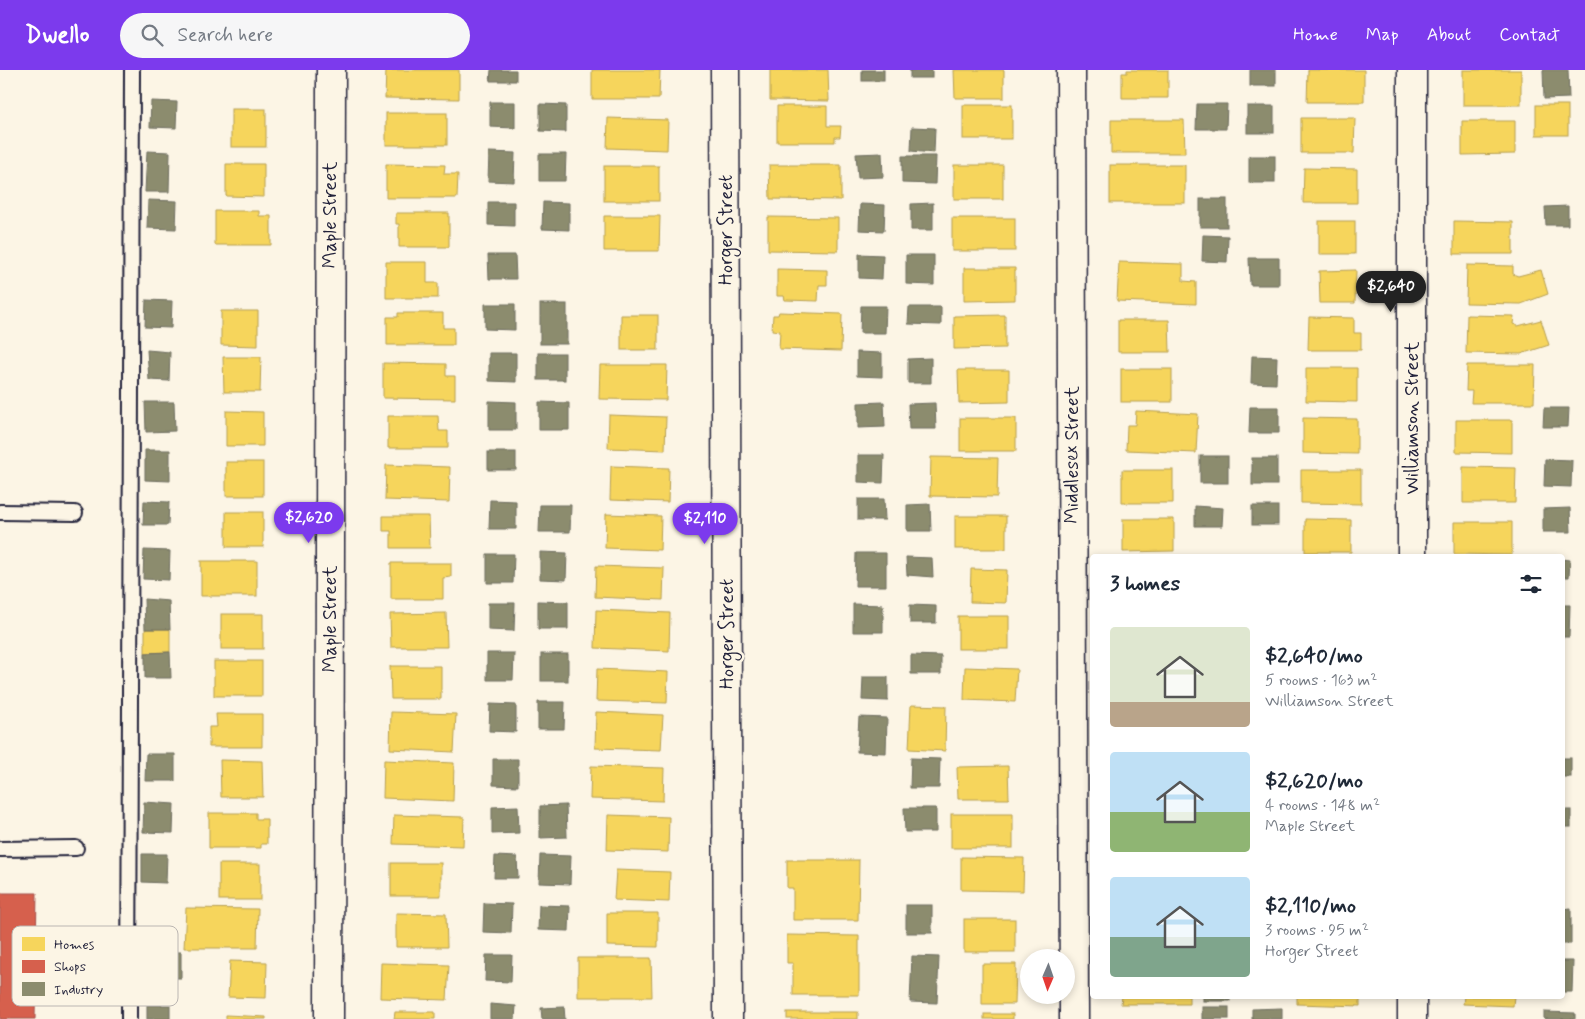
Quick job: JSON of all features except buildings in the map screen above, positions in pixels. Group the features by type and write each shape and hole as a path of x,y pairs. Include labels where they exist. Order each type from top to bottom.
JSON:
{"street":[{"name":"Maple Street","path":"329,1019 331,70"},
{"name":"Horger Street","path":"726,70 728,1019"},
{"name":"Middlesex Street","path":"1070,70 1074,1019"},
{"name":"Williamson Street","path":"1412,70 1412,554"},
{"path":"1412,999 1412,1019"}],"lane":[{"path":"129,926 132,70"},
{"path":"0,512 75,513"},
{"path":"0,849 76,848"},
{"path":"129,1006 129,1019"}]}
